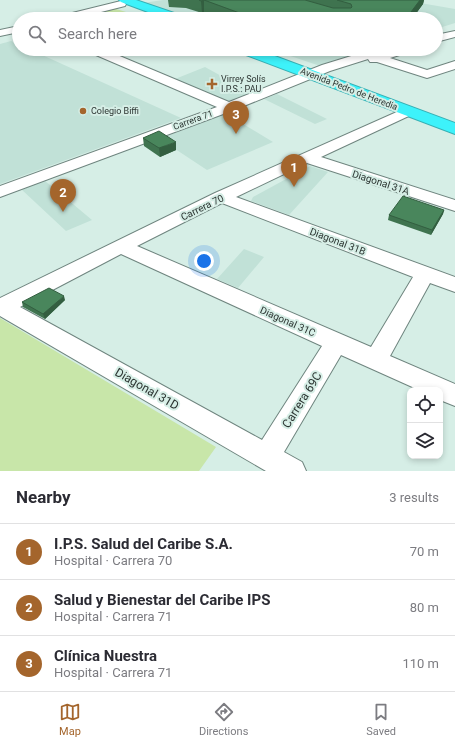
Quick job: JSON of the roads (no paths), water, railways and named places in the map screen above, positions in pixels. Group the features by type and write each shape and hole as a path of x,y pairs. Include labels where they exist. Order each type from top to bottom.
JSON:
{"highway":[{"path":"119,1 145,12"},
{"path":"119,1 156,12"},
{"name":"Avenida Pedro de Heredia","path":"265,56 455,121"},
{"name":"Avenida Pedro de Heredia","path":"279,56 408,111 455,129"}],"street":[{"path":"83,12 119,1"},
{"path":"443,32 455,28"},
{"path":"0,33 12,30"},
{"path":"443,37 455,34"},
{"path":"110,56 229,107"},
{"name":"Carrera 71","path":"0,192 229,107 373,56"},
{"path":"389,56 428,74 455,65"},
{"name":"Carrera 70","path":"1,308 121,246 221,197 408,111"},
{"name":"Diagonal 31A","path":"307,158 455,206"},
{"name":"Diagonal 31B","path":"221,197 455,285"},
{"name":"Diagonal 31C","path":"121,246 455,395"},
{"path":"376,360 425,274"},
{"name":"Diagonal 31D","path":"1,308 292,471"},
{"name":"Carrera 69C","path":"266,457 337,342"}],"place":[{"name":"Virrey Solís I.P.S.: PAU","path":"212,84"},
{"name":"Colegio Biffi","path":"83,111"},
{"name":"Clínica Nuestra","path":"236,134"},
{"name":"I.P.S. Salud del Caribe S.A.","path":"294,187"},
{"name":"Salud y Bienestar del Caribe IPS","path":"63,212"}]}
